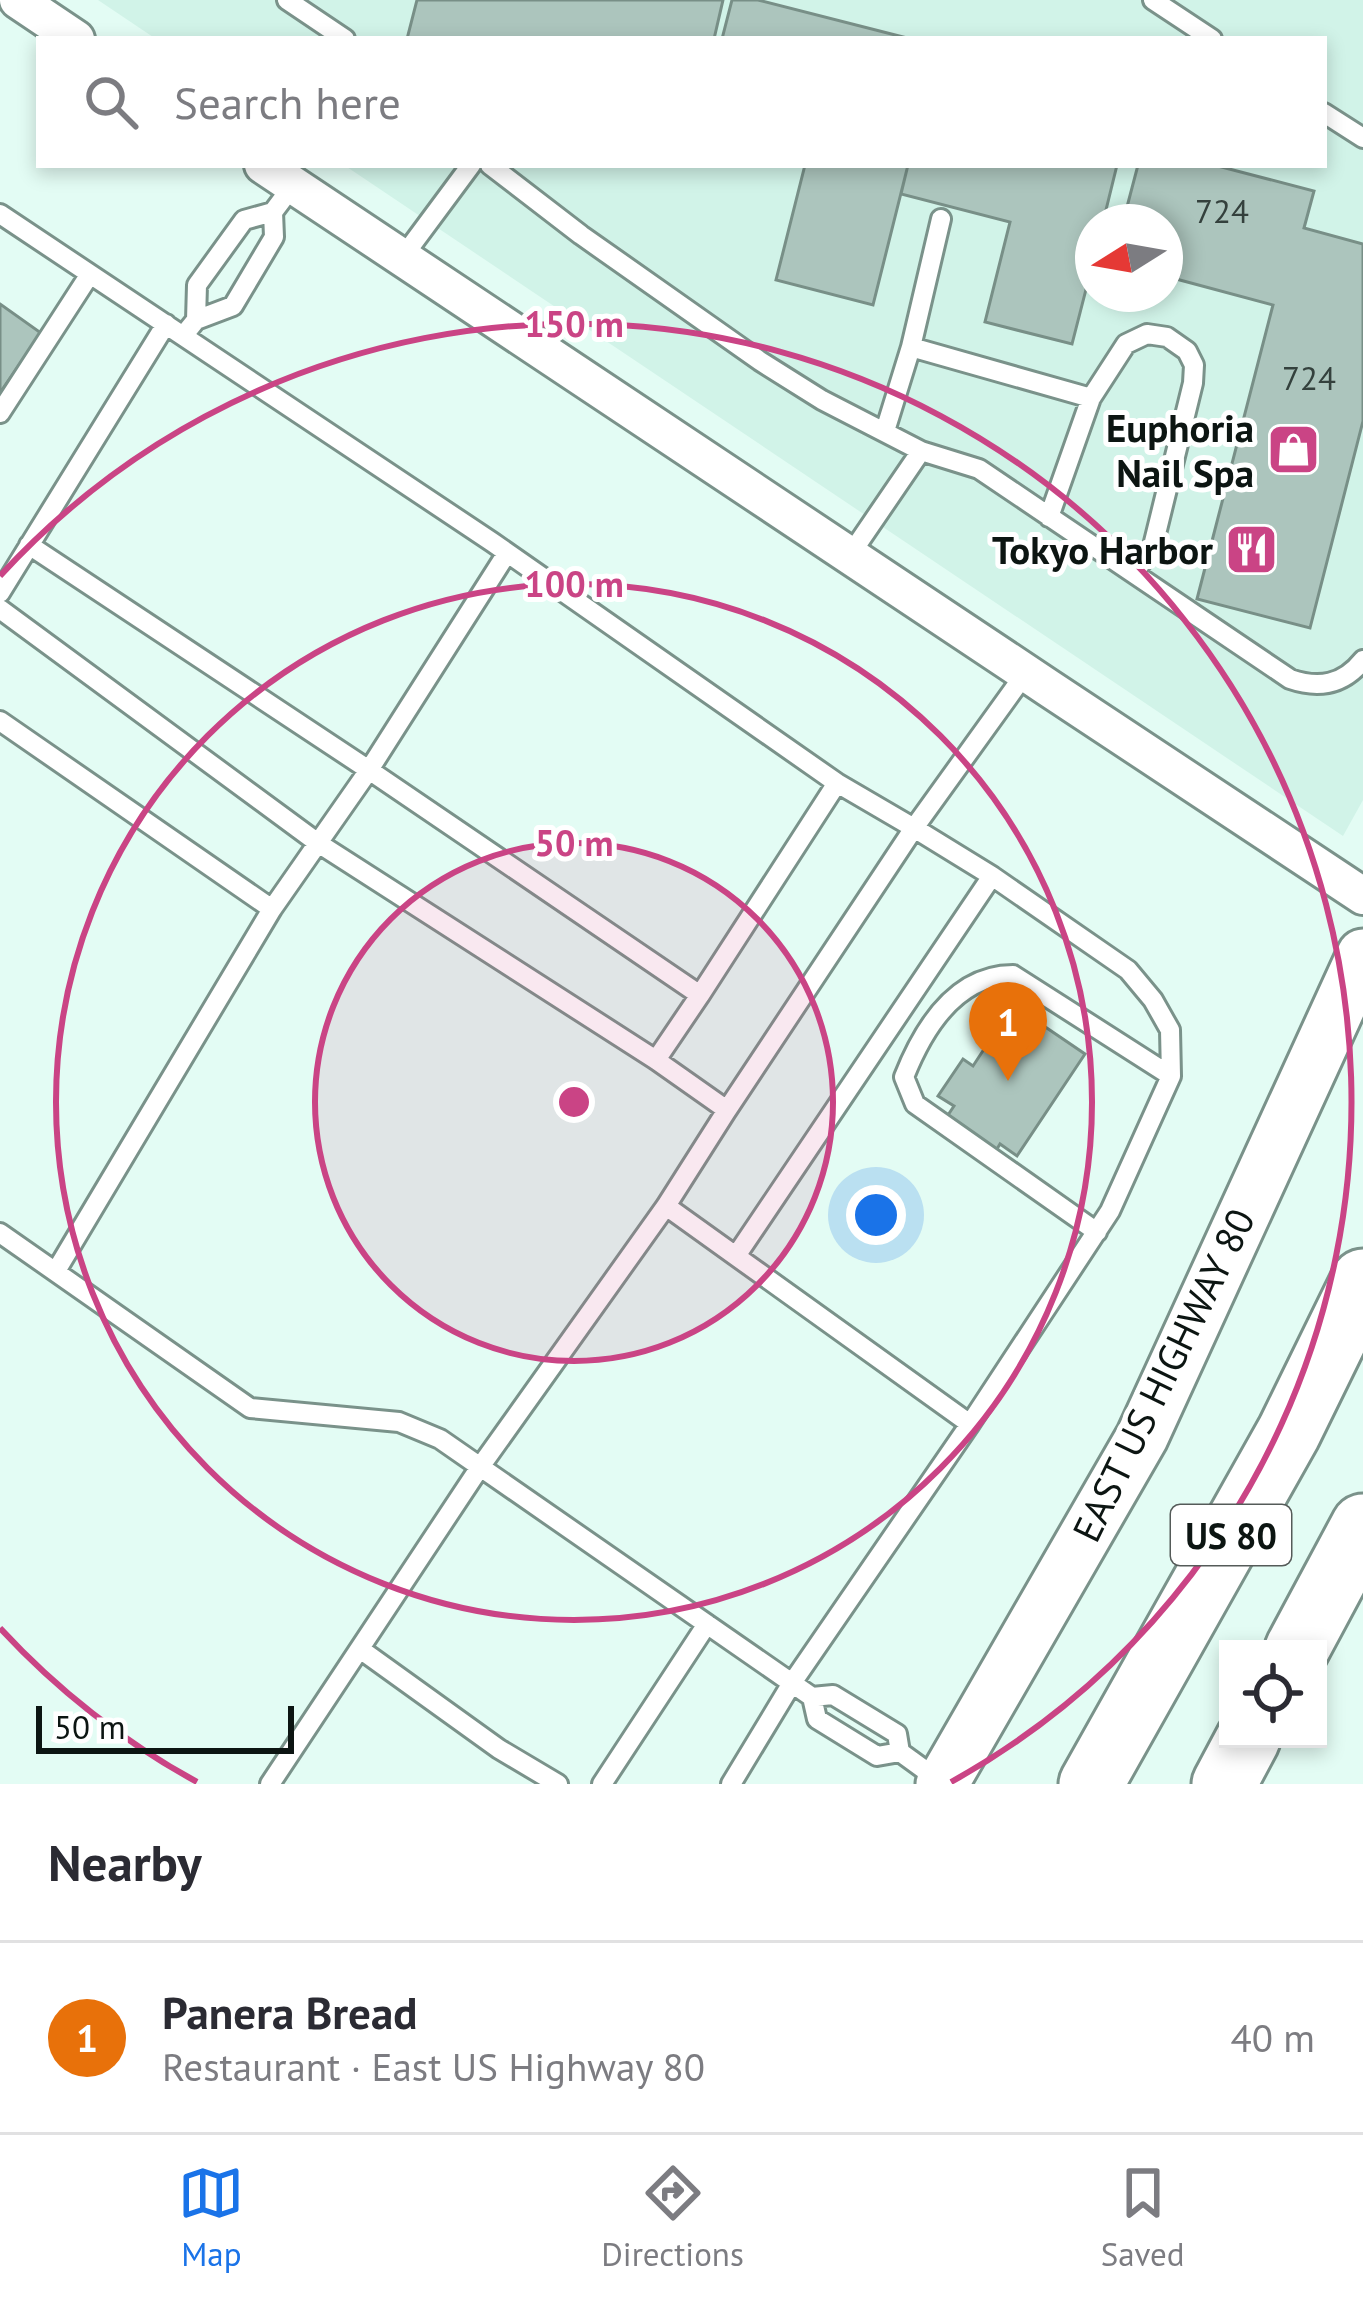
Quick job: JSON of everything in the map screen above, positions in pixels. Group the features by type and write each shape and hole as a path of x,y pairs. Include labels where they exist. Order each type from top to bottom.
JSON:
{"highway":[{"name":"US 80","path":"1091,1784 1289,1432 1363,1281"},
{"name":"US 80","path":"1302,1640 1363,1526"},
{"path":"1224,1784 1243,1748"}],"main road":[{"name":"EAST US HIGHWAY 80","path":"943,1783 1142,1437 1363,955"}],"street":[{"path":"18,0 72,36"},
{"path":"277,187 402,258 1363,896"}],"lane":[{"path":"287,0 341,36"},
{"path":"1153,0 1207,36"},
{"path":"1327,114 1363,138"},
{"path":"402,258 469,168"},
{"path":"494,168 581,236 760,361 822,400 921,451 979,469 1290,679 1321,685 1337,682 1363,660"},
{"path":"0,593 182,326 197,285 244,220 277,187"},
{"path":"182,326 233,305 274,237 277,187"},
{"path":"0,214 90,274 182,326 837,783 992,876 1128,970 1154,1000 1170,1030 1171,1076 1110,1211 793,1683 731,1784"},
{"path":"885,431 941,219"},
{"path":"0,413 90,274"},
{"path":"1049,517 1091,398 1126,344 1148,334 1167,337 1187,351 1194,365 1193,383 1153,546 1134,574"},
{"path":"910,347 1091,398"},
{"path":"848,558 921,451"},
{"path":"29,545 700,995"},
{"path":"56,1270 272,909 369,770 507,553"},
{"path":"0,609 317,843 656,1060 727,1111"},
{"path":"270,1784 480,1467 666,1207 914,827 1027,671"},
{"path":"0,721 272,909"},
{"path":"656,1060 837,783"},
{"path":"736,1256 992,876"},
{"path":"1097,1232 915,1104 904,1077 917,1045 959,991 995,975 1012,975 1171,1076"},
{"path":"666,1207 970,1424"},
{"path":"0,1233 250,1408 399,1422 440,1439 812,1697 818,1718 877,1756 900,1752"},
{"path":"602,1784 706,1624"},
{"path":"360,1649 499,1749 558,1784"},
{"path":"812,1697 833,1695 897,1734 900,1752 943,1783"}],"shaded area":[{"path":"98,0 1363,0 1363,800 1343,836 348,168 1327,168 1327,36 152,36"}],"building":[{"path":"417,0 723,0 715,36 408,36"},
{"path":"732,0 758,0 899,36 723,36"},
{"path":"804,168 907,168 873,305 776,280"},
{"path":"907,168 1116,168 1107,204 1075,204 1075,312 1080,312 1072,344 985,322 1010,222 901,194"},
{"path":"1137,168 1226,168 1314,191 1304,228 1363,244 1363,421 1310,628 1197,599 1273,305 1183,281 1183,204 1128,204"},
{"path":"0,304 41,333 0,393"},
{"path":"1013,1005 1085,1054 1017,1156 1000,1144 994,1154 944,1121 954,1106 938,1096 963,1059 973,1066"}],"place":[{"name":"Euphoria Nail Spa","path":"1293,449"},
{"name":"Tokyo Harbor","path":"1252,549"},
{"name":"Panera Bread","path":"1008,1081"}]}
